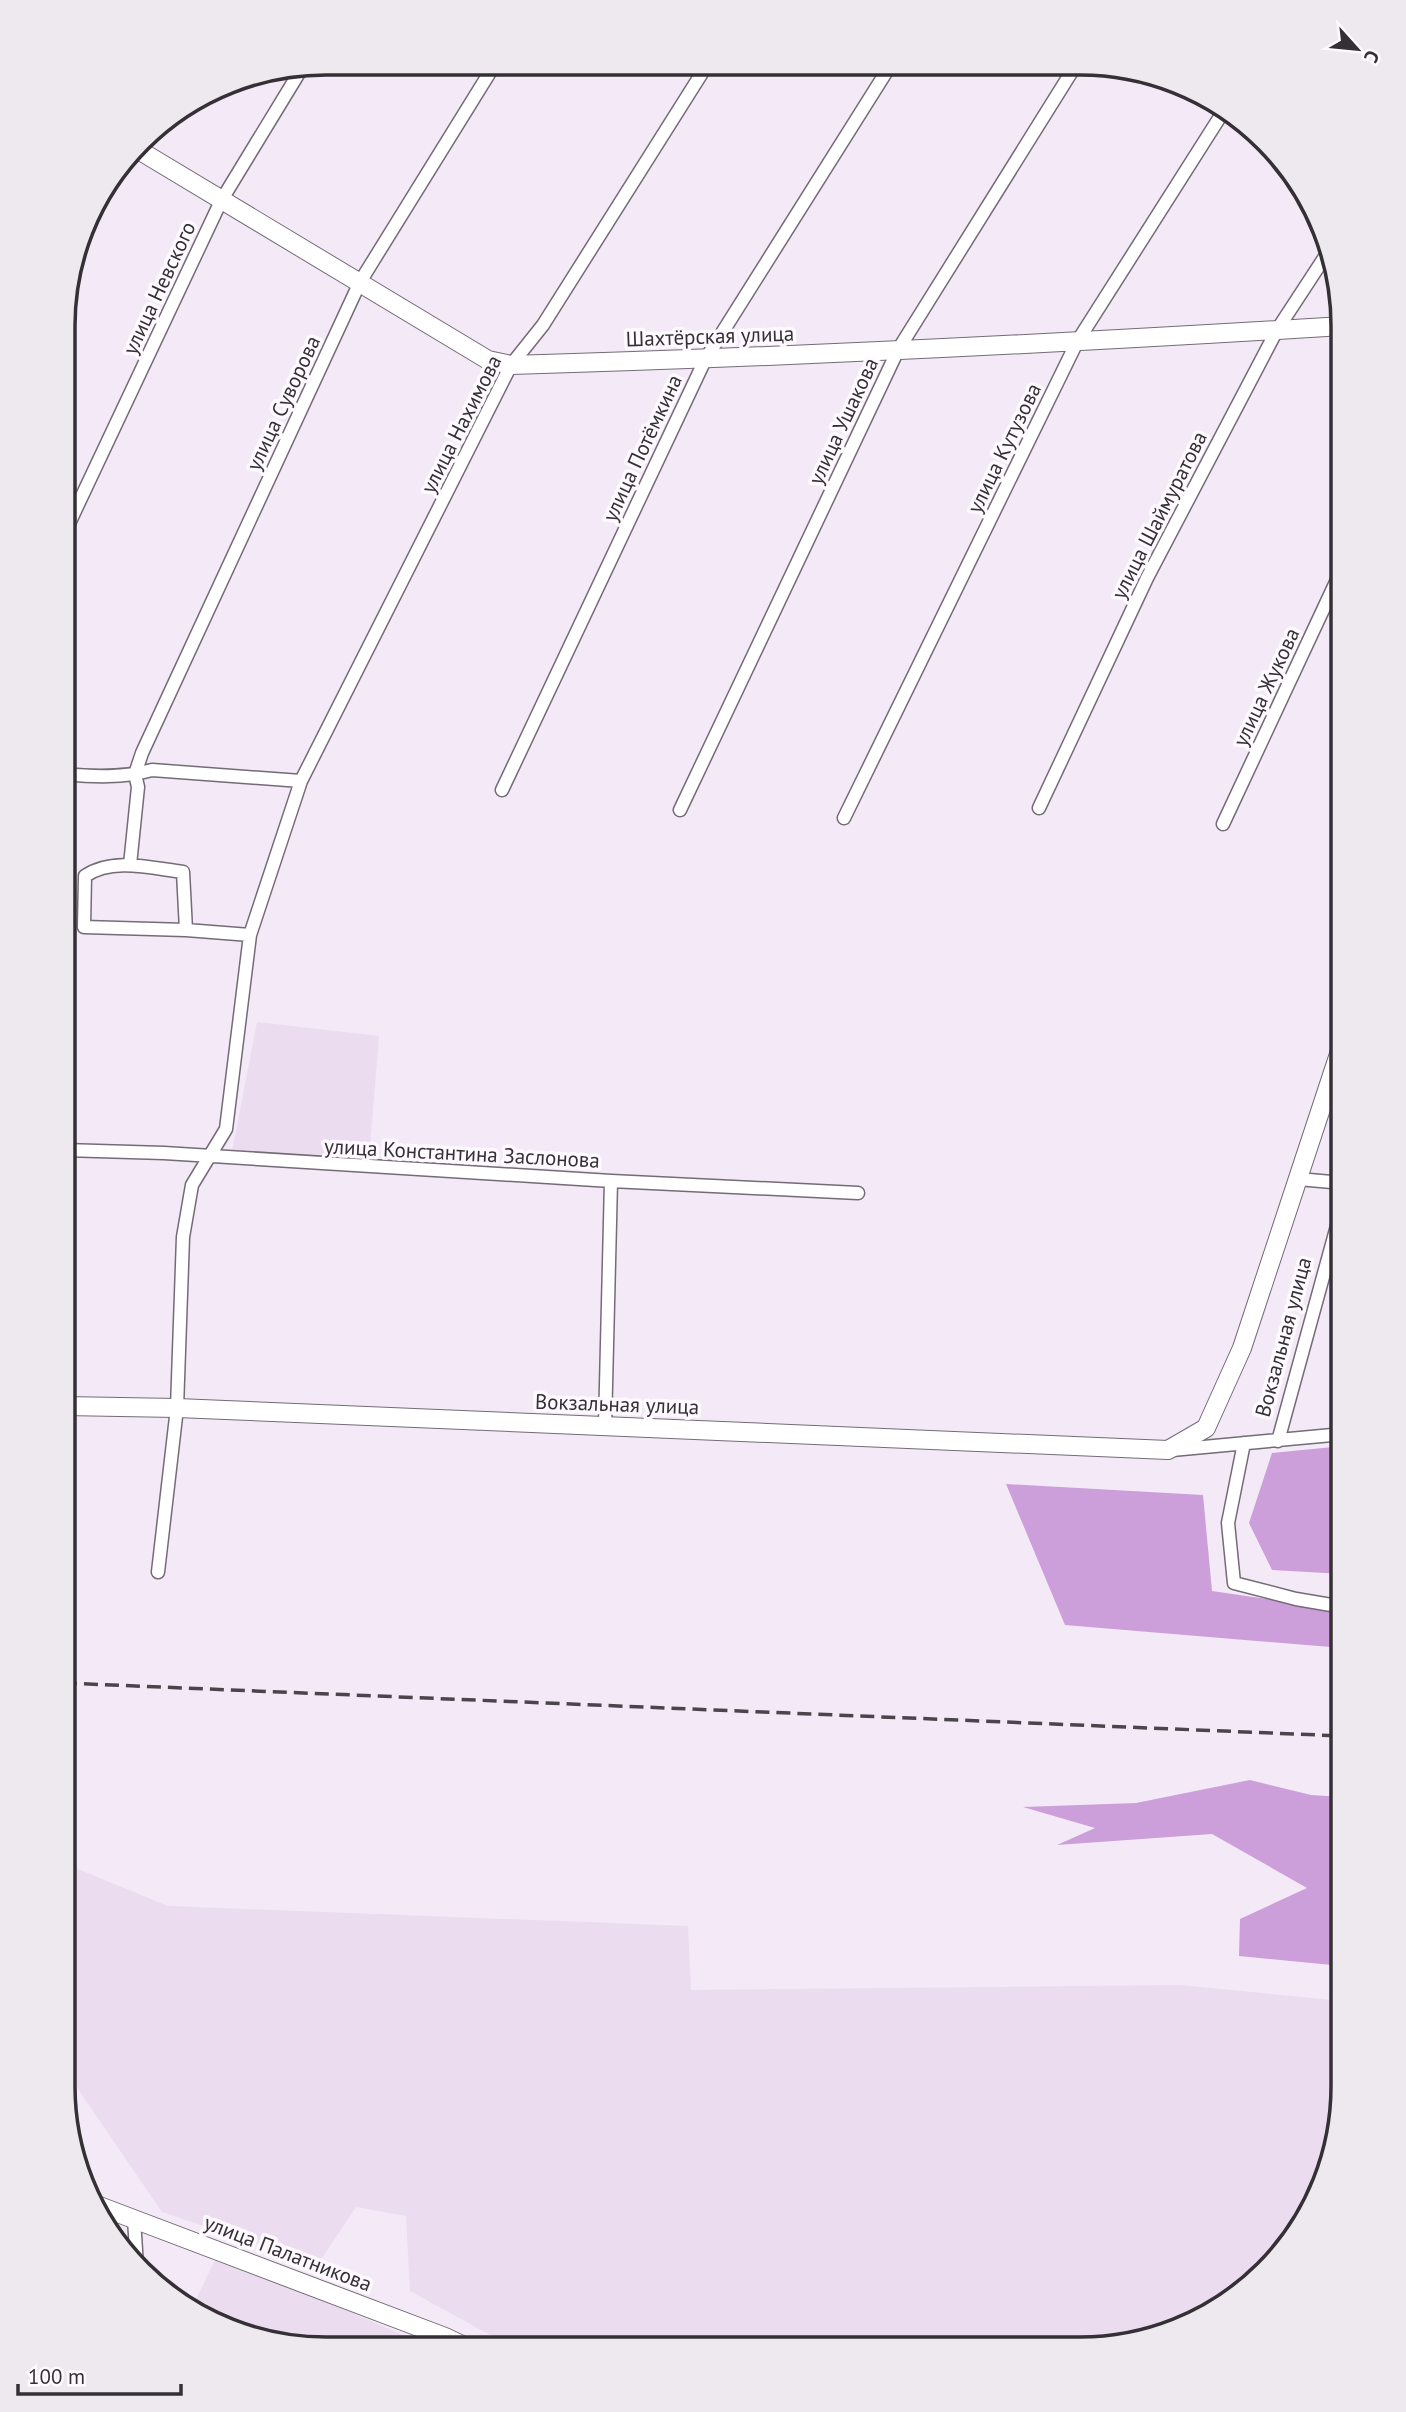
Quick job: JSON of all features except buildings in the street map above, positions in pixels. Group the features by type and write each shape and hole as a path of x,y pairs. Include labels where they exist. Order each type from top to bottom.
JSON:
{"street":[{"name":"улица Суворова","path":"135,774 147,741 360,282 488,75"},
{"name":"улица Нахимова","path":"158,1572 177,1408 183,1237 192,1185 226,1129 250,935 301,782 511,365 543,325 701,75"},
{"name":"улица Потёмкина","path":"502,790 705,359 884,75"},
{"name":"улица Ушакова","path":"680,810 898,350 1070,75"},
{"name":"улица Невского","path":"75,511 221,201 297,77"},
{"name":"улица Кутузова","path":"844,818 1077,342 1219,118"},
{"name":"Шахтёрская улица","path":"145,154 488,360 511,365 1077,342 1331,327"},
{"name":"улица Шаймуратова","path":"1039,808 1147,579 1277,330 1322,261"},
{"name":"улица Жукова","path":"1223,824 1331,593"},
{"path":"75,775 93,777 152,770 301,782"},
{"path":"130,865 138,787 135,774"},
{"path":"186,930 183,872 130,865 96,868 85,876 84,927 250,935"},
{"path":"1168,1450 1206,1427 1242,1348 1331,1079"},
{"name":"улица Константина Заслонова","path":"75,1150 164,1153 611,1181 858,1192"},
{"path":"1298,1179 1331,1182"},
{"path":"605,1426 611,1181"},
{"name":"Вокзальная улица","path":"1278,1441 1331,1247"},
{"name":"Вокзальная улица","path":"75,1406 177,1408 1168,1450"},
{"path":"1168,1450 1331,1435"},
{"path":"1244,1443 1228,1523 1234,1583 1331,1605"},
{"name":"улица Палатникова","path":"113,2218 134,2219 445,2337"},
{"path":"134,2219 136,2249"}],"shaded area":[{"path":"257,1022 379,1036 369,1158 232,1152"},
{"path":"1331,1447 1331,1573 1272,1570 1249,1523 1272,1453"},
{"path":"1006,1484 1203,1495 1212,1591 1331,1608 1331,1647 1065,1625"},
{"path":"1250,1780 1311,1795 1331,1796 1331,1965 1239,1956 1240,1919 1307,1888 1212,1834 1057,1845 1095,1828 1023,1807 1136,1803"},
{"path":"75,1868 168,1906 688,1926 691,1990 1180,1985 1331,2000 1329,2118 1312,2182 1297,2211 1279,2239 1233,2285 1176,2318 1129,2332 1080,2337 494,2337 410,2291 406,2216 356,2207 318,2264 162,2212 75,2085"},
{"path":"218,2254 407,2337 326,2337 277,2332 230,2318 196,2300"}],"railway":[{"path":"75,1683 1331,1736"}]}
